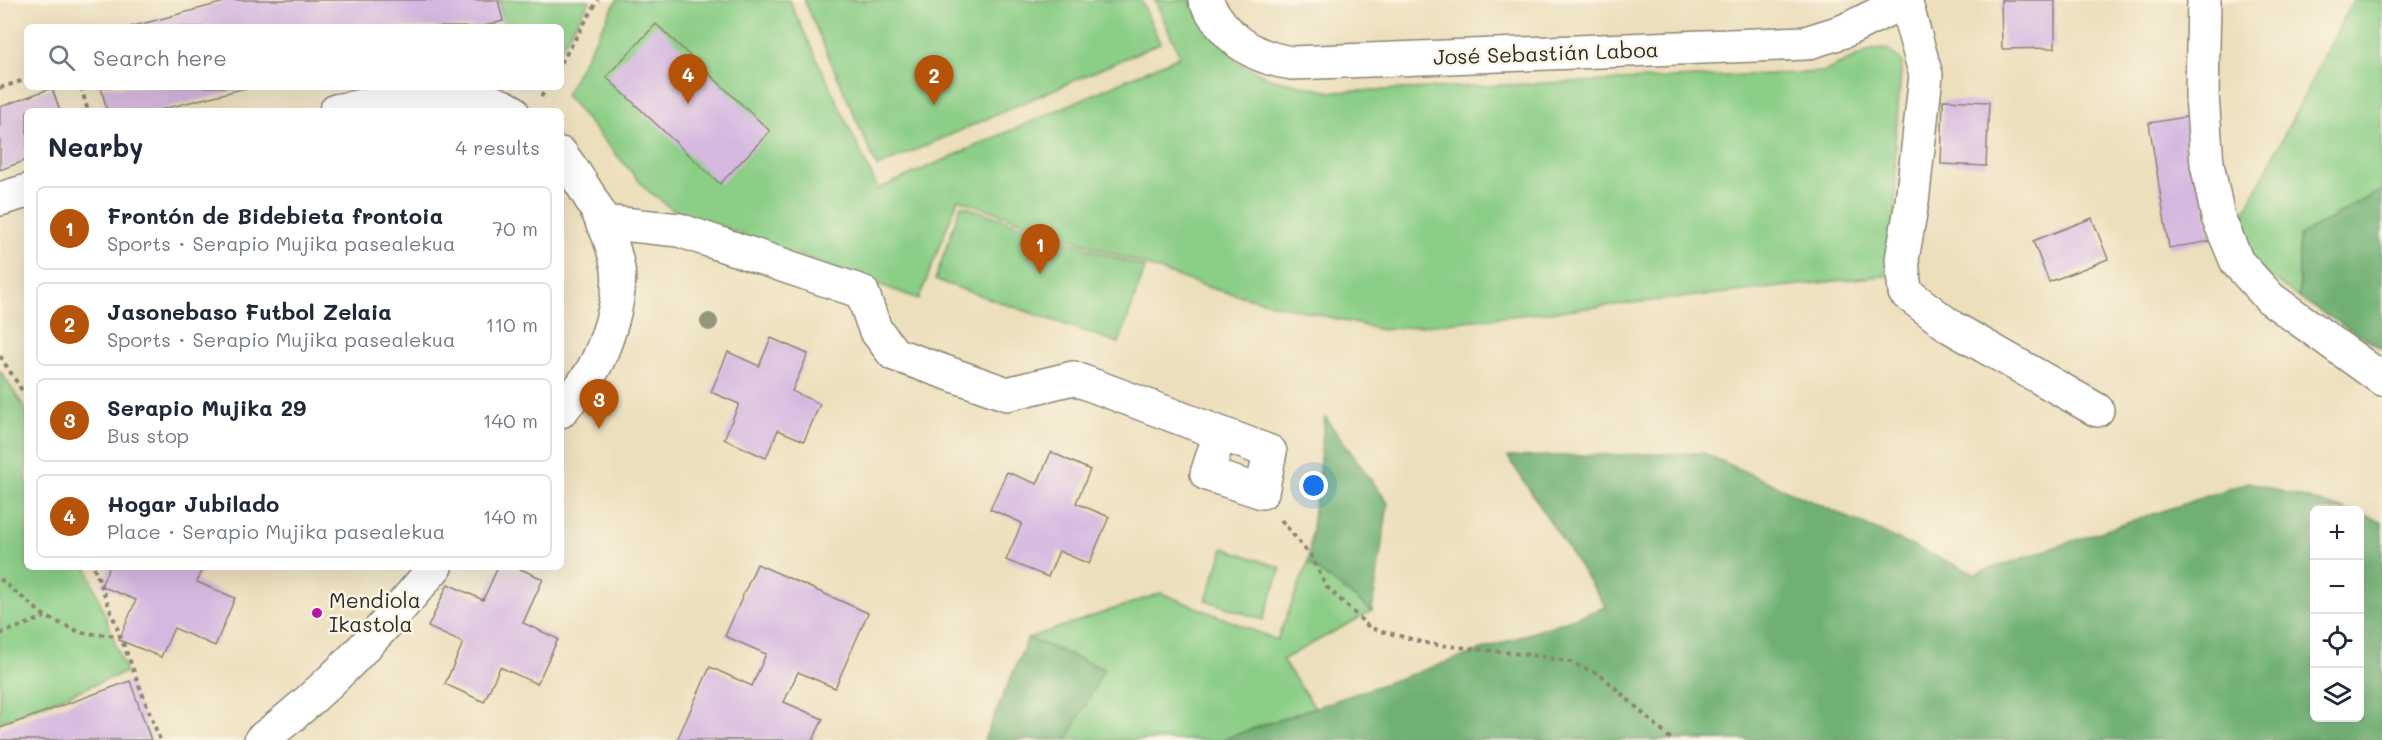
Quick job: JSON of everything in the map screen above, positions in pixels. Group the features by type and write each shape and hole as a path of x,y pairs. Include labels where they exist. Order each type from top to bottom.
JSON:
{"street":[{"name":"José Sebastián Laboa","path":"1205,0 1224,31 1239,44 1255,54 1292,63 1806,43 1844,31 1905,0"},
{"path":"1905,0 1926,75 1912,202 1902,259 1905,292 1951,327 2097,410"},
{"path":"2204,0 2202,96 2207,164 2218,217 2237,262 2270,298 2382,379"},
{"path":"357,108 446,95 497,102 507,108"},
{"path":"564,158 582,183 602,222 618,271 614,317 592,371 564,407"},
{"path":"0,200 24,192"},
{"path":"602,222 679,230 862,292 875,329 894,354 1007,394 1073,378 1220,433 1270,452 1262,492 1207,474 1220,433"},
{"path":"267,738 391,620 433,570"}],"path":[{"path":"564,58 598,0"},
{"path":"0,88 24,80"},
{"path":"82,90 87,108"},
{"path":"0,356 24,393"},
{"path":"1262,492 1290,532 1311,556 1327,587 1370,628 1430,644 1570,662 1601,675 1672,740"},
{"path":"95,570 160,740"},
{"path":"0,579 46,617 82,633 120,636"},
{"path":"0,634 46,617"}],"green space":[{"path":"499,0 590,0 564,43 564,24 503,24"},
{"path":"617,0 789,0 878,189 1180,56 1155,0 1194,0 1239,63 1269,78 1331,92 1823,72 1871,50 1887,49 1902,61 1895,142 1896,235 1891,275 1382,330 1213,289 958,199 919,299 672,209 646,189 565,95"},
{"path":"804,0 1141,0 1160,43 877,167"},
{"path":"2353,0 2382,0 2382,190 2299,236 2299,298 2228,245"},
{"path":"2382,190 2382,349 2299,298 2299,236"},
{"path":"961,205 1145,268 1119,343 935,280"},
{"path":"0,371 24,407 24,570 88,570 126,672 0,722"},
{"path":"1325,417 1388,503 1372,611 1308,563"},
{"path":"1703,453 1975,574 2249,482 2333,506 2310,506 2310,722 2364,722 2364,515 2382,521 2382,740 1221,740 1606,607 1508,457"},
{"path":"1224,548 1281,568 1263,620 1206,600"},
{"path":"1308,563 1372,611 1282,660 1315,707 1221,740 1067,740 1104,669 1028,638 1161,593 1277,640"},
{"path":"1028,638 1104,669 1067,740 984,740"}],"building":[{"path":"232,0 498,0 503,21 492,24 141,24"},
{"path":"2001,0 2055,0 2055,48 2002,49"},
{"path":"656,24 770,131 720,184 606,77"},
{"path":"47,90 53,90 59,108 24,108 24,161 0,170 0,107"},
{"path":"102,90 238,90 167,108 106,108"},
{"path":"1943,100 1989,102 1986,166 1941,164"},
{"path":"2191,116 2212,241 2169,248 2149,123"},
{"path":"2092,218 2108,259 2049,282 2033,241"},
{"path":"771,338 808,354 792,391 820,404 804,441 778,430 766,458 724,439 739,404 711,392 728,352 759,366"},
{"path":"1051,452 1090,470 1076,503 1109,517 1089,564 1059,551 1048,577 1006,560 1022,523 990,509 1007,472 1037,484"},
{"path":"757,564 868,613 835,688 798,672 784,702 823,719 813,740 677,740 710,667 752,686 766,654 725,636"},
{"path":"108,570 202,570 197,582 235,598 215,646 174,628 161,657 119,640 136,600 101,586"},
{"path":"497,570 523,570 543,579 523,623 558,639 537,684 500,667 484,702 445,684 463,643 428,627 448,584 483,600"},
{"path":"130,681 151,740 0,740 0,728"}],"place":[{"name":"Hogar Jubilado","path":"688,104"},
{"name":"Jasonebaso Futbol Zelaia","path":"934,105"},
{"name":"Frontón de Bidebieta frontoia","path":"1040,274"},
{"name":"Serapio Mujika 29","path":"599,429"},
{"name":"Mendiola Ikastola","path":"317,613"}]}
